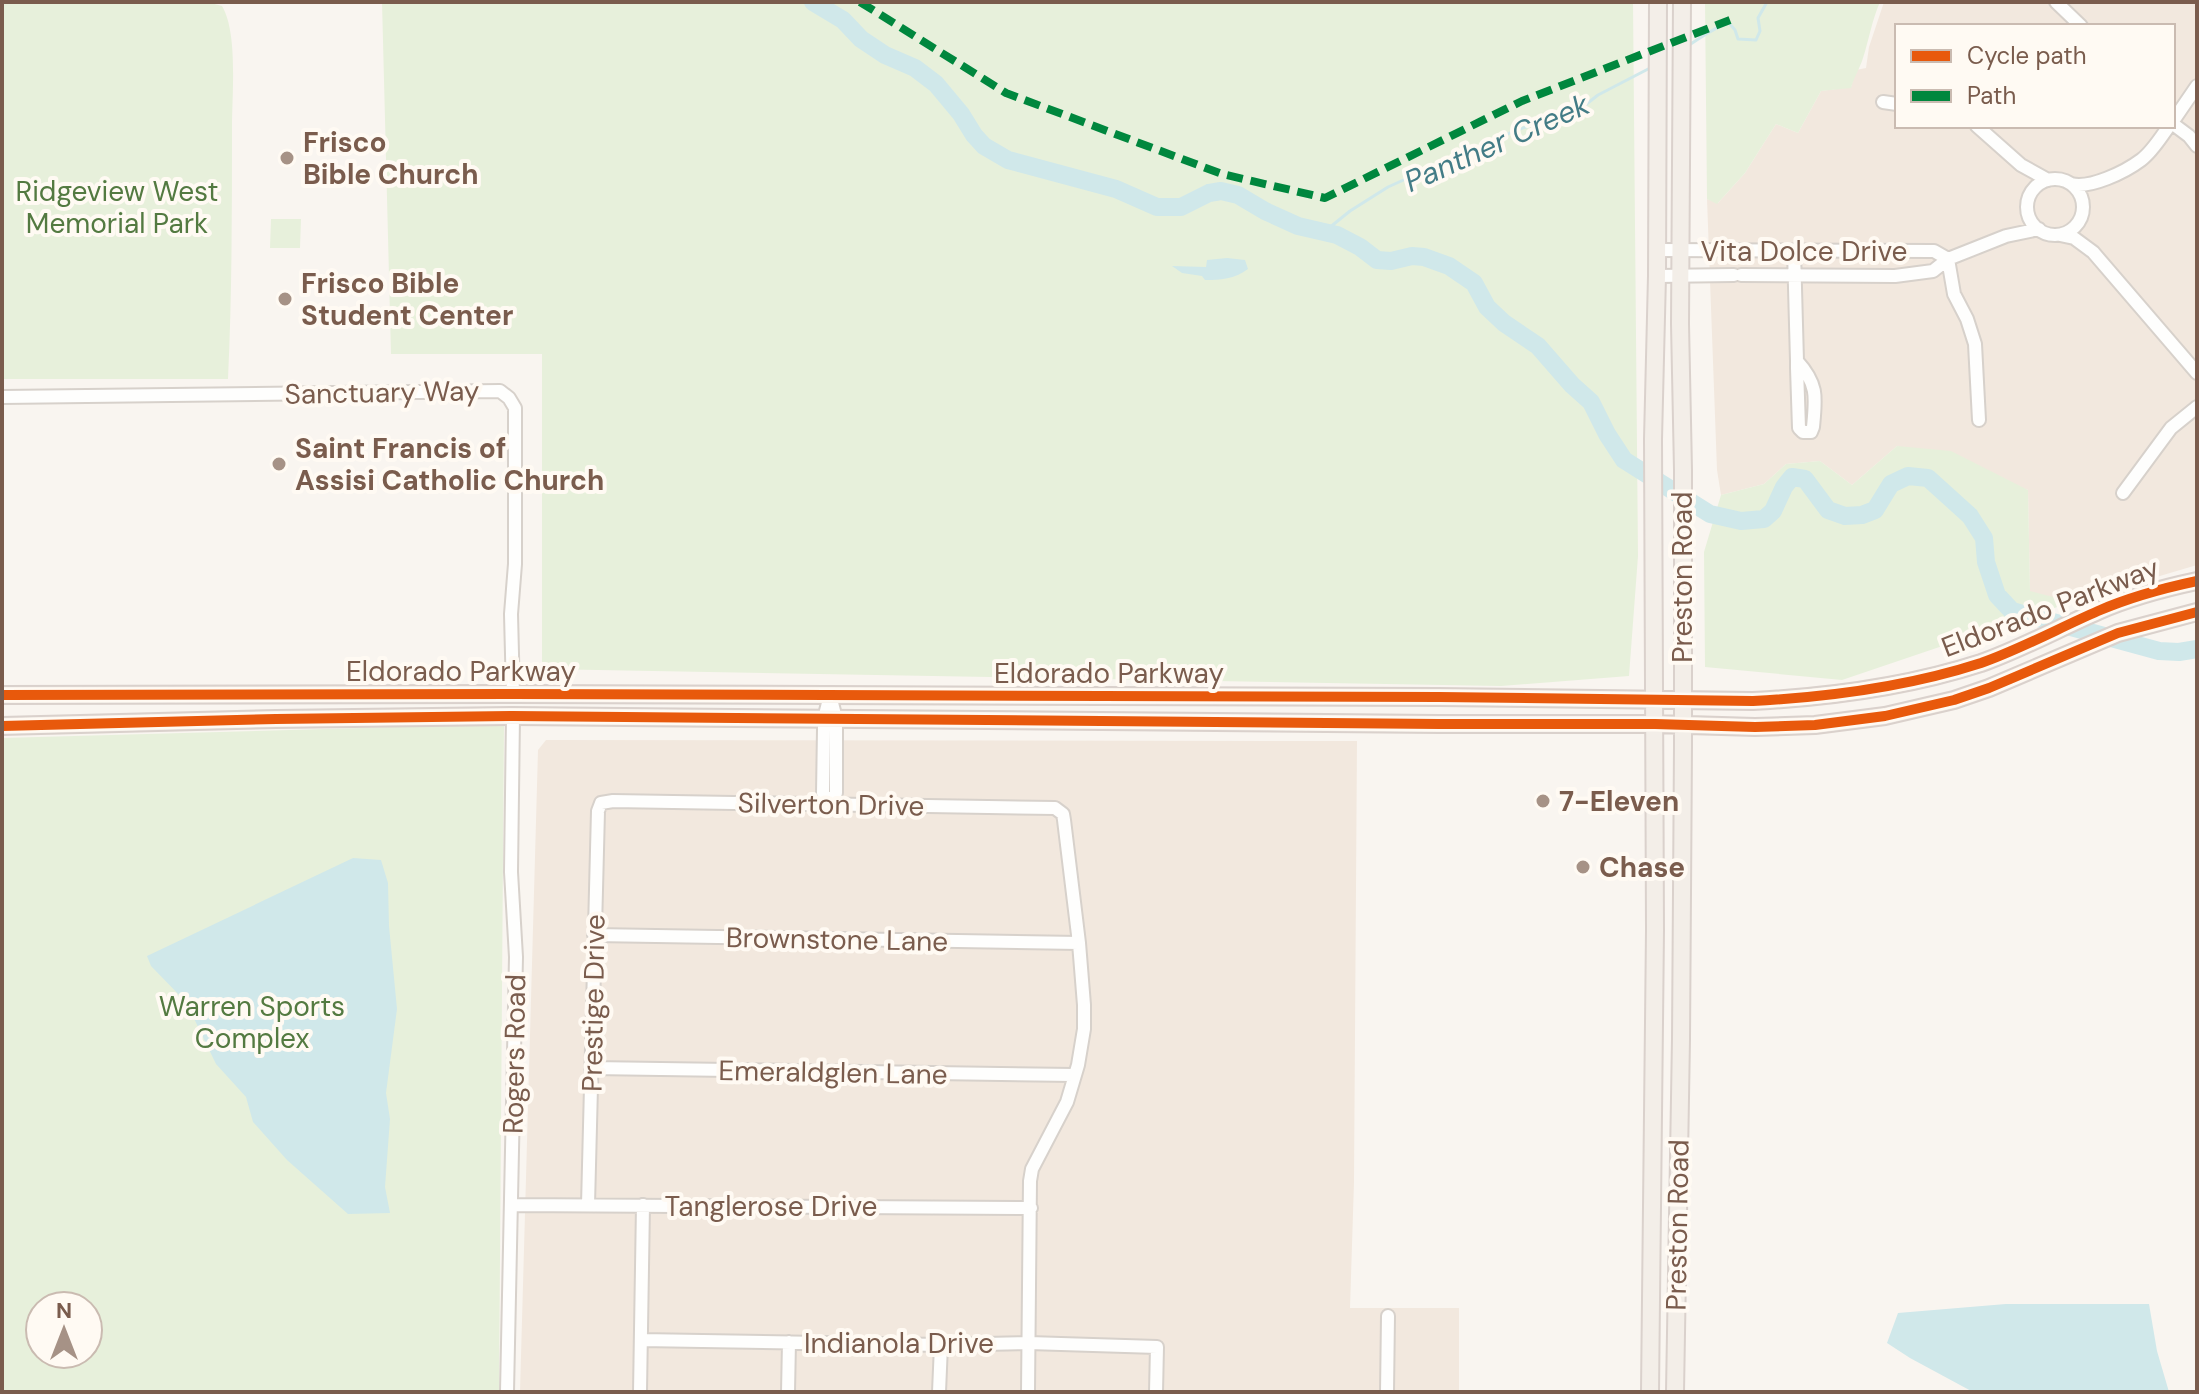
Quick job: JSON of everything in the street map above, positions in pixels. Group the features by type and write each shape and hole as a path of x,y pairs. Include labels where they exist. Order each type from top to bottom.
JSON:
{"main road":[{"name":"Preston Road","path":"1650,1392 1655,724 1653,439 1658,2"},
{"name":"Preston Road","path":"1675,1392 1681,1039 1682,5"},
{"name":"Eldorado Parkway","path":"2,695 1439,697 1753,701 1811,698 1886,688 1983,662 2102,609 2197,581"},
{"name":"Eldorado Parkway","path":"2,726 513,716 1815,725 1885,716 1954,700 2118,633 2197,612"},
{"path":"513,694 513,716"},
{"path":"63,695 63,724"},
{"path":"276,695 276,719"},
{"path":"1439,697 1439,724"},
{"path":"1239,698 1240,722"},
{"path":"1653,1039 1681,1039"},
{"path":"1651,1311 1675,1311"}],"street":[{"path":"2056,2 2079,24"},
{"path":"2175,119 2197,86"},
{"path":"1883,102 1895,104"},
{"path":"2175,126 2197,146"},
{"path":"1979,128 2021,165 2048,180 2081,185 2107,179 2143,159 2169,128"},
{"path":"2021,165 2029,184 2029,215 2039,229 2074,238 2093,252 2197,373"},
{"path":"2060,235 2077,225 2083,210 2107,179"},
{"path":"2006,236 2024,218 2039,185 2048,180"},
{"path":"2071,184 2081,196 2083,227 2093,252"},
{"name":"Vita Dolce Drive","path":"1657,276 1895,276 1933,271 1948,259 2006,236 2039,229"},
{"name":"Vita Dolce Drive","path":"1657,250 1934,251 1948,259"},
{"path":"1740,275 1751,271 1753,263 1746,250"},
{"path":"1794,251 1796,275 1797,361 1799,428 1808,433 1813,427 1814,387 1808,373 1797,361"},
{"path":"1948,259 1954,294 1975,344 1979,420"},
{"name":"Sanctuary Way","path":"2,397 500,391 515,408 515,564 511,614 513,694"},
{"path":"2123,493 2171,428 2197,407"},
{"path":"829,803 823,793 830,695"},
{"name":"Rogers Road","path":"507,1392 516,957 511,872 513,716"},
{"name":"Silverton Drive","path":"601,803 829,803 1055,808 1060,810 1064,820 1079,943"},
{"name":"Prestige Drive","path":"588,1205 598,811 601,803"},
{"name":"Brownstone Lane","path":"594,935 1079,943"},
{"path":"1028,1392 1030,1181 1032,1169 1067,1102 1084,1029 1079,943"},
{"name":"Emeraldglen Lane","path":"592,1068 1074,1075"},
{"name":"Tanglerose Drive","path":"511,1205 1031,1208"},
{"path":"640,1392 643,1205"},
{"path":"1387,1392 1388,1316"},
{"name":"Indianola Drive","path":"641,1340 1157,1347 1156,1392"},
{"path":"788,1392 789,1342"},
{"path":"939,1392 941,1345"}],"shaded area":[{"path":"1884,2 2197,2 2197,565 2072,602 2030,592 2028,490 1897,446 1852,485 1820,461 1786,464 1764,484 1721,495 1717,470 1707,199 1718,203 1745,173 1776,124 1798,133 1821,91 1851,87 1856,70 1866,68 1869,47"},
{"path":"546,740 1357,741 1354,1182 1350,1308 1459,1308 1459,1392 520,1392 538,750"}],"green space":[{"name":"Ridgeview West Memorial Park","path":"2,2 207,2 222,6 230,32 233,64 228,379 2,379"},
{"path":"382,2 1633,2 1638,556 1629,676 1501,686 542,669 542,354 391,354"},
{"path":"1705,2 1880,2 1851,88 1821,91 1798,133 1776,124 1745,173 1717,204 1707,199"},
{"path":"271,219 301,219 300,248 270,248"},
{"path":"1897,446 1951,451 2028,490 2030,591 2072,602 1842,680 1705,667 1704,552 1721,495 1764,484 1786,464 1820,461 1852,485"},
{"name":"Warren Sports Complex","path":"504,724 499,1392 2,1392 2,738"}],"water":[{"path":"1207,260 1245,260 1248,269 1233,277 1205,280 1202,276 1182,273 1172,266 1206,267"},
{"path":"353,858 381,860 388,883 397,1009 386,1093 390,1119 385,1187 390,1213 348,1214 287,1160 253,1122 246,1097 216,1064 186,1002 151,966 147,956"},
{"path":"2006,1304 2149,1304 2157,1351 2169,1392 1973,1392 1887,1343 1898,1313"}],"waterway":[{"name":"Panther Creek","path":"813,2 843,20 861,39 885,55 915,68 936,84 984,146 1008,160 1116,189 1157,207 1181,207 1209,193 1221,191 1238,195 1298,226 1337,235 1377,260 1391,261 1412,256 1449,266 1474,283 1487,307 1538,346 1591,402 1624,460 1710,514 1741,521 1764,519 1773,511 1792,477 1805,479 1828,510 1845,516 1862,515 1875,510 1891,484 1908,476 1928,478 1970,516 1984,538 1986,562 1997,595 2012,611 2159,651 2197,649"},
{"name":"Panther Creek","path":"1686,47 1729,23 1738,39 1756,40 1760,31 1758,18 1767,2"},
{"name":"Panther Creek","path":"1324,232 1388,187 1514,131 1544,121 1570,117 1598,95 1652,67"}],"marked path":[{"path":"860,2 1006,93 1222,174 1325,198 1522,101 1730,20"}],"cycle path":[{"path":"2,695 1439,697 1753,701 1868,690 1953,671 2011,651 2122,601 2197,581"},
{"path":"2,726 513,716 1755,727 1815,725 1885,716 1954,700 2118,633 2197,612"}],"place":[{"name":"Frisco Bible Church","path":"287,158"},
{"name":"Frisco Bible Student Center","path":"285,299"},
{"name":"Saint Francis of Assisi Catholic Church","path":"279,464"},
{"name":"7-Eleven","path":"1543,801"},
{"name":"Chase","path":"1583,867"}]}
